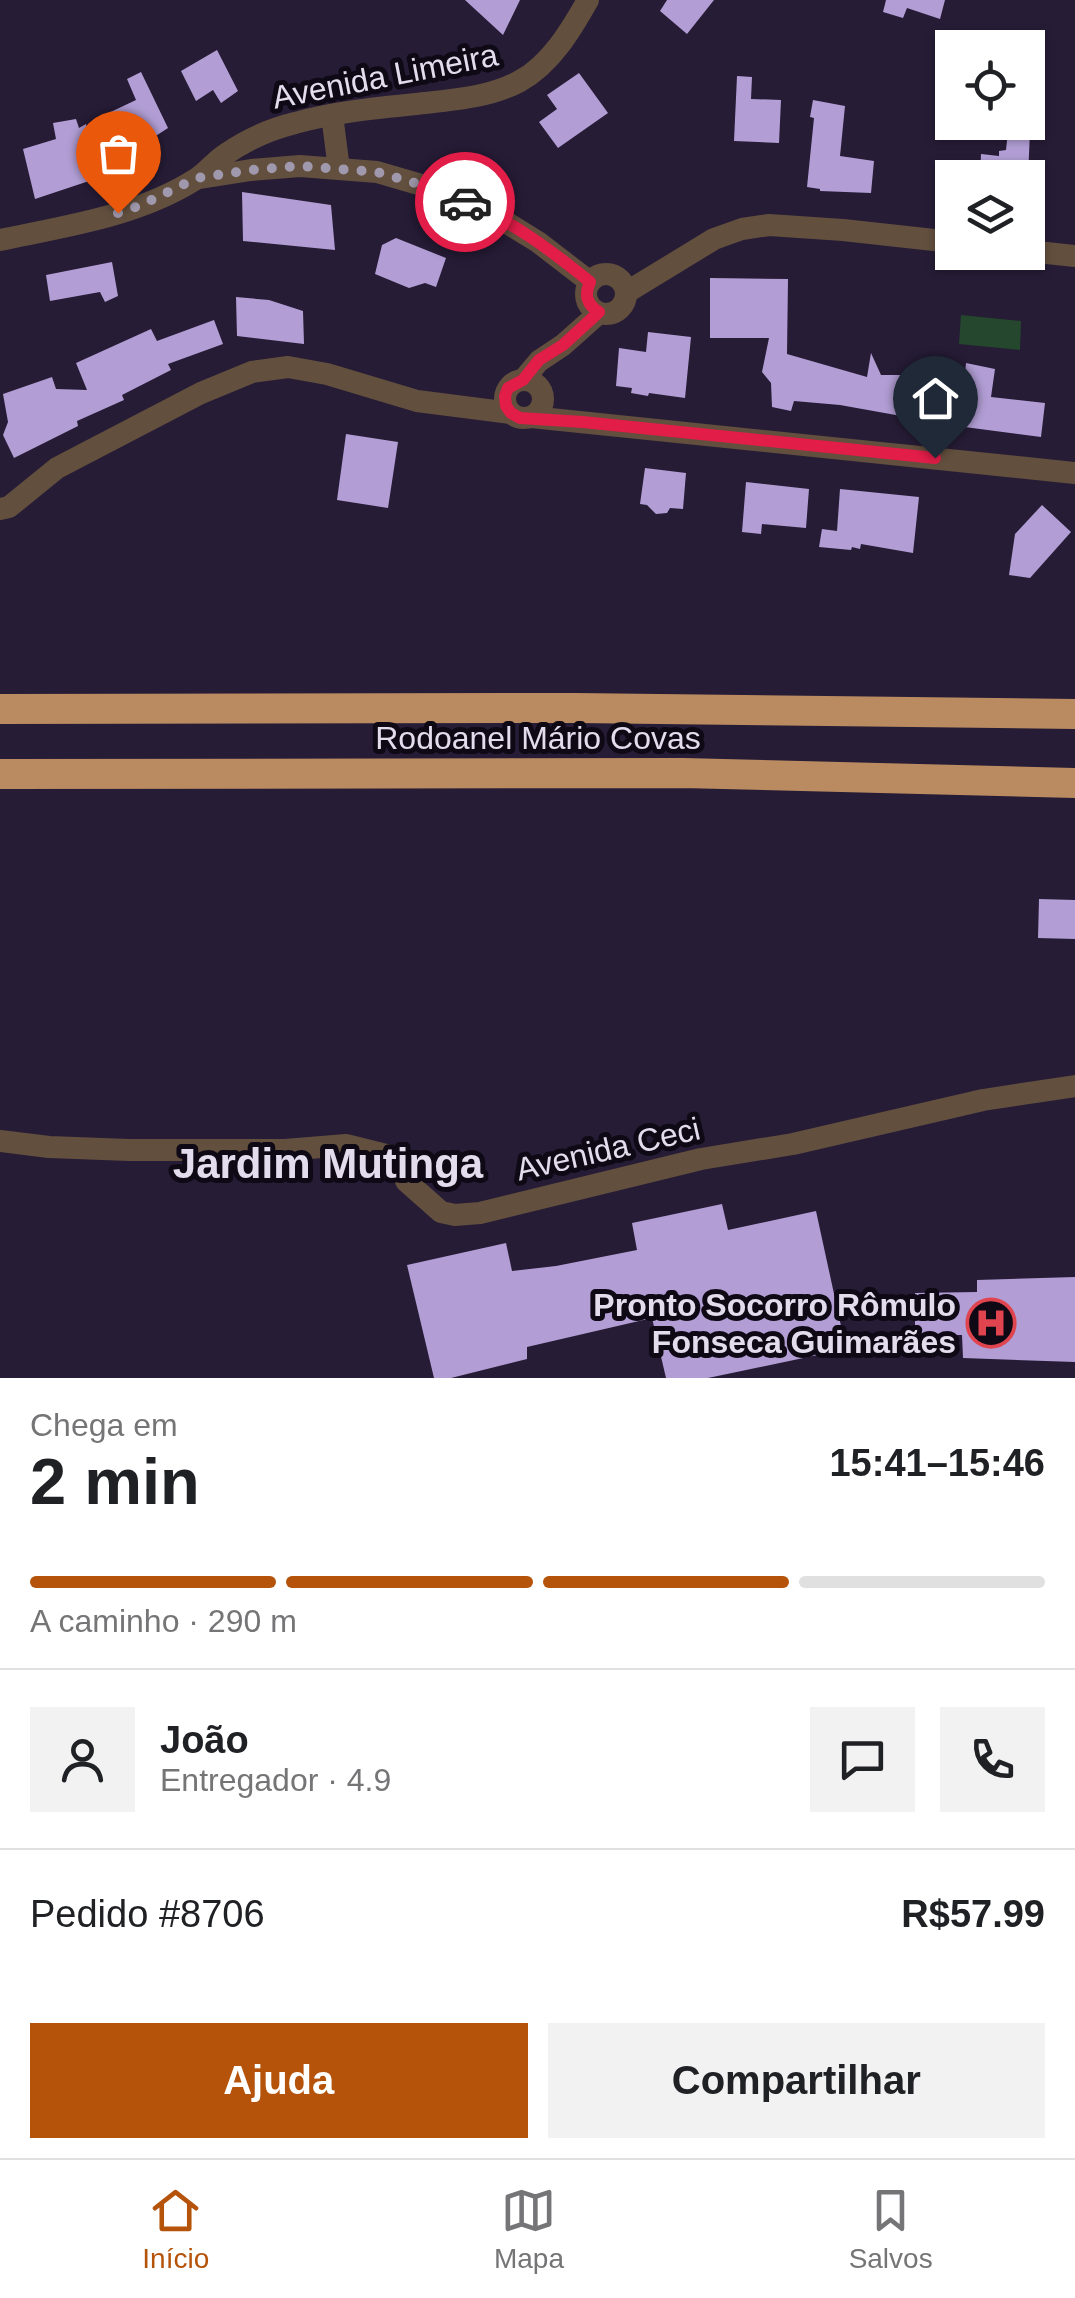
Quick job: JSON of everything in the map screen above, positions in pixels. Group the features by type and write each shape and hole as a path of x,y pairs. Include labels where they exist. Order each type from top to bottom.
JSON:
{"highway":[{"name":"Rodoanel Mário Covas","path":"0,709 575,708 1075,714"},
{"name":"Rodoanel Mário Covas","path":"0,774 665,772 1075,783"}],"street":[{"name":"Avenida Limeira","path":"0,240 139,206 197,178 225,154 260,134 294,123 350,111 471,98 520,81 549,58 588,0"},
{"path":"332,115 339,169"},
{"path":"197,178 300,166 377,172 486,210 538,242 590,282"},
{"path":"626,292 714,239 742,229 769,225 935,240"},
{"path":"1045,252 1075,256"},
{"path":"607,274 616,276 626,292 625,302 610,314 592,308 586,290 590,282 607,274"},
{"path":"526,398 539,360 563,345 599,312"},
{"path":"0,510 57,468 201,393 252,372 288,367 327,374 416,401 452,406 526,398 583,422 1075,473"},
{"name":"Avenida Ceci","path":"0,1141 129,1150 285,1150 346,1145 398,1158 406,1180 442,1212 455,1215 480,1213 701,1159 793,1144 983,1100 1075,1086"}],"green space":[{"path":"961,315 1021,321 1020,350 959,344"}],"building":[{"path":"465,0 520,0 503,35"},
{"path":"667,0 714,0 687,34 660,11"},
{"path":"886,0 945,0 940,19 907,8 903,18 883,12"},
{"path":"217,50 238,91 221,103 213,90 196,101 181,71"},
{"path":"141,72 168,128 122,158 100,117 136,100 127,79"},
{"path":"579,73 608,113 558,148 539,122 557,109 547,95"},
{"path":"737,76 752,77 751,99 781,100 779,143 734,141"},
{"path":"813,100 845,106 840,156 874,161 871,193 807,187"},
{"path":"76,119 79,128 86,124 101,177 35,199 23,149 56,139 53,123"},
{"path":"1007,140 1030,140 1029,160 981,160 981,154 999,156 999,151 1006,150"},
{"path":"242,192 331,205 335,250 243,241"},
{"path":"396,238 446,258 436,287 425,283 409,288 375,274 382,245"},
{"path":"112,262 118,296 105,302 100,292 50,301 46,275"},
{"path":"710,278 788,279 787,354 867,377 871,353 881,375 914,375 922,366 965,373 966,363 995,369 991,397 1045,403 1041,437 840,405 794,401 791,411 772,407 771,383 762,372 769,338 710,338"},
{"path":"236,297 269,300 303,311 304,344 237,336"},
{"path":"214,320 223,344 168,364 171,370 122,395 124,400 77,421 78,426 14,458 3,435 8,422 3,394 52,377 56,389 87,390 76,363 151,329 157,341"},
{"path":"648,332 691,337 685,398 649,393 648,396 616,386 619,348 646,352"},
{"path":"346,434 398,442 388,508 337,500"},
{"path":"645,468 686,473 683,509 670,508 667,513 656,514 640,504"},
{"path":"746,482 809,489 806,528 762,524 761,534 742,532"},
{"path":"840,489 919,497 913,553 861,544 860,549 851,550 819,547 822,529 837,531"},
{"path":"1042,505 1071,532 1030,578 1009,575 1015,534"},
{"path":"1039,899 1075,900 1075,939 1038,938"},
{"path":"722,1204 728,1230 816,1211 846,1349 708,1378 666,1378 652,1318 527,1347 527,1359 451,1378 434,1378 407,1265 506,1243 512,1271 556,1266 637,1250 632,1223"},
{"name":"Pronto Socorro Rômulo Fonseca Guimarães","path":"1075,1277 1075,1362 963,1358 962,1335 915,1335 915,1293 977,1292 977,1280"}],"way so far":[{"path":"118,213 197,178 300,166 377,172 465,202"}],"place":[{"name":"Pronto Socorro Rômulo Fonseca Guimarães","path":"991,1323"}],"district":[{"name":"Jardim Mutinga","path":"328,1163"}],"route":[{"path":"465,202 486,210 538,242 590,282 587,300 599,312 563,345 539,360 523,380 508,388 506,406 520,418 935,458"}]}
